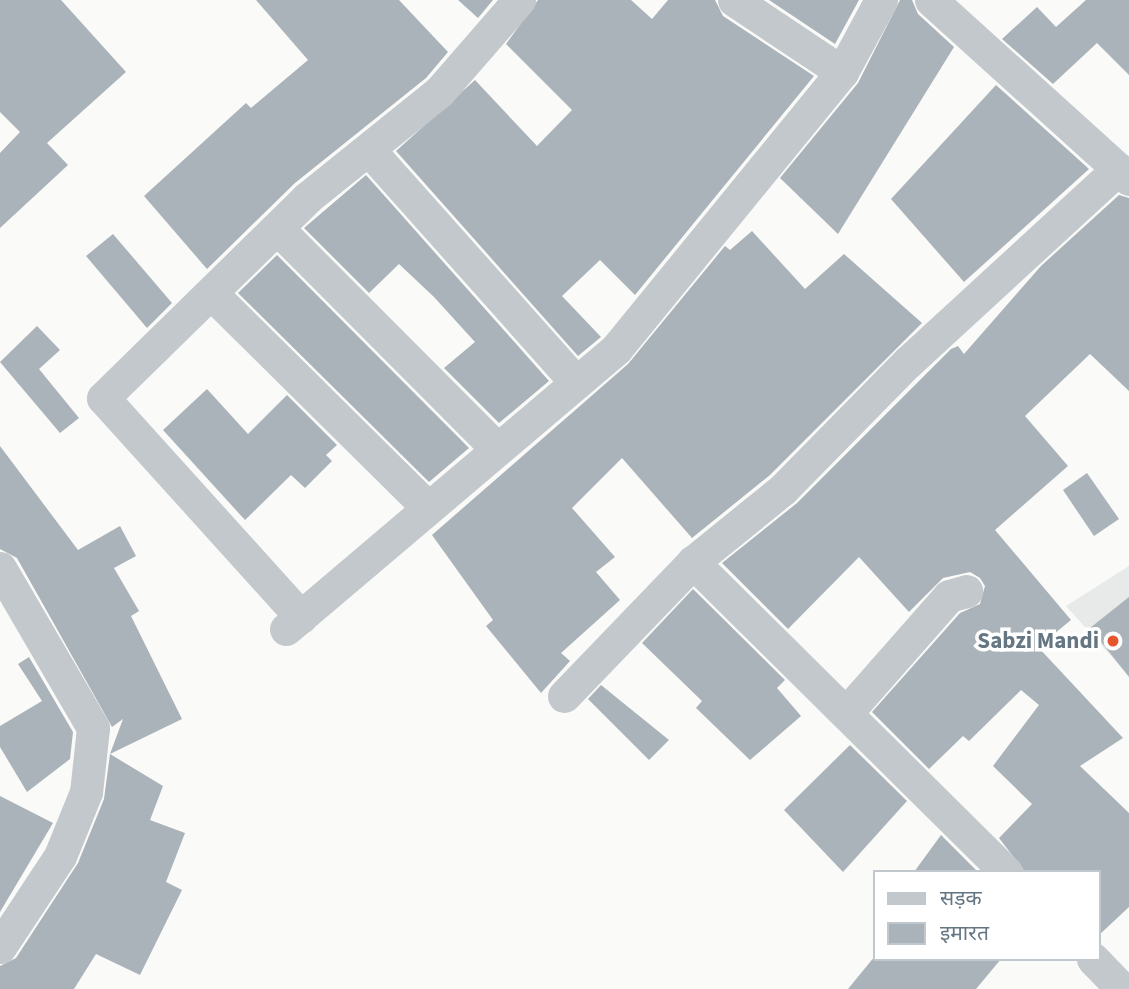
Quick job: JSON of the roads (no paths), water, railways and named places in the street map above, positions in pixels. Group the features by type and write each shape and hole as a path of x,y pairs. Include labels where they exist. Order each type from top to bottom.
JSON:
{"street":[{"path":"519,0 439,92 277,228 103,398 293,623 616,349 842,72 881,0"},
{"path":"734,0 842,72"},
{"path":"564,696 693,562 783,489 908,362 1123,174 931,0"},
{"path":"369,150 576,382"},
{"path":"277,228 497,449"},
{"path":"212,294 428,508"},
{"path":"693,562 1004,870"},
{"path":"0,568 93,728 86,792 60,856 0,947"},
{"path":"847,712 950,596 966,591"},
{"path":"1095,961 1122,989"}],"place":[{"name":"Sabzi Mandi","path":"1113,641"}]}
